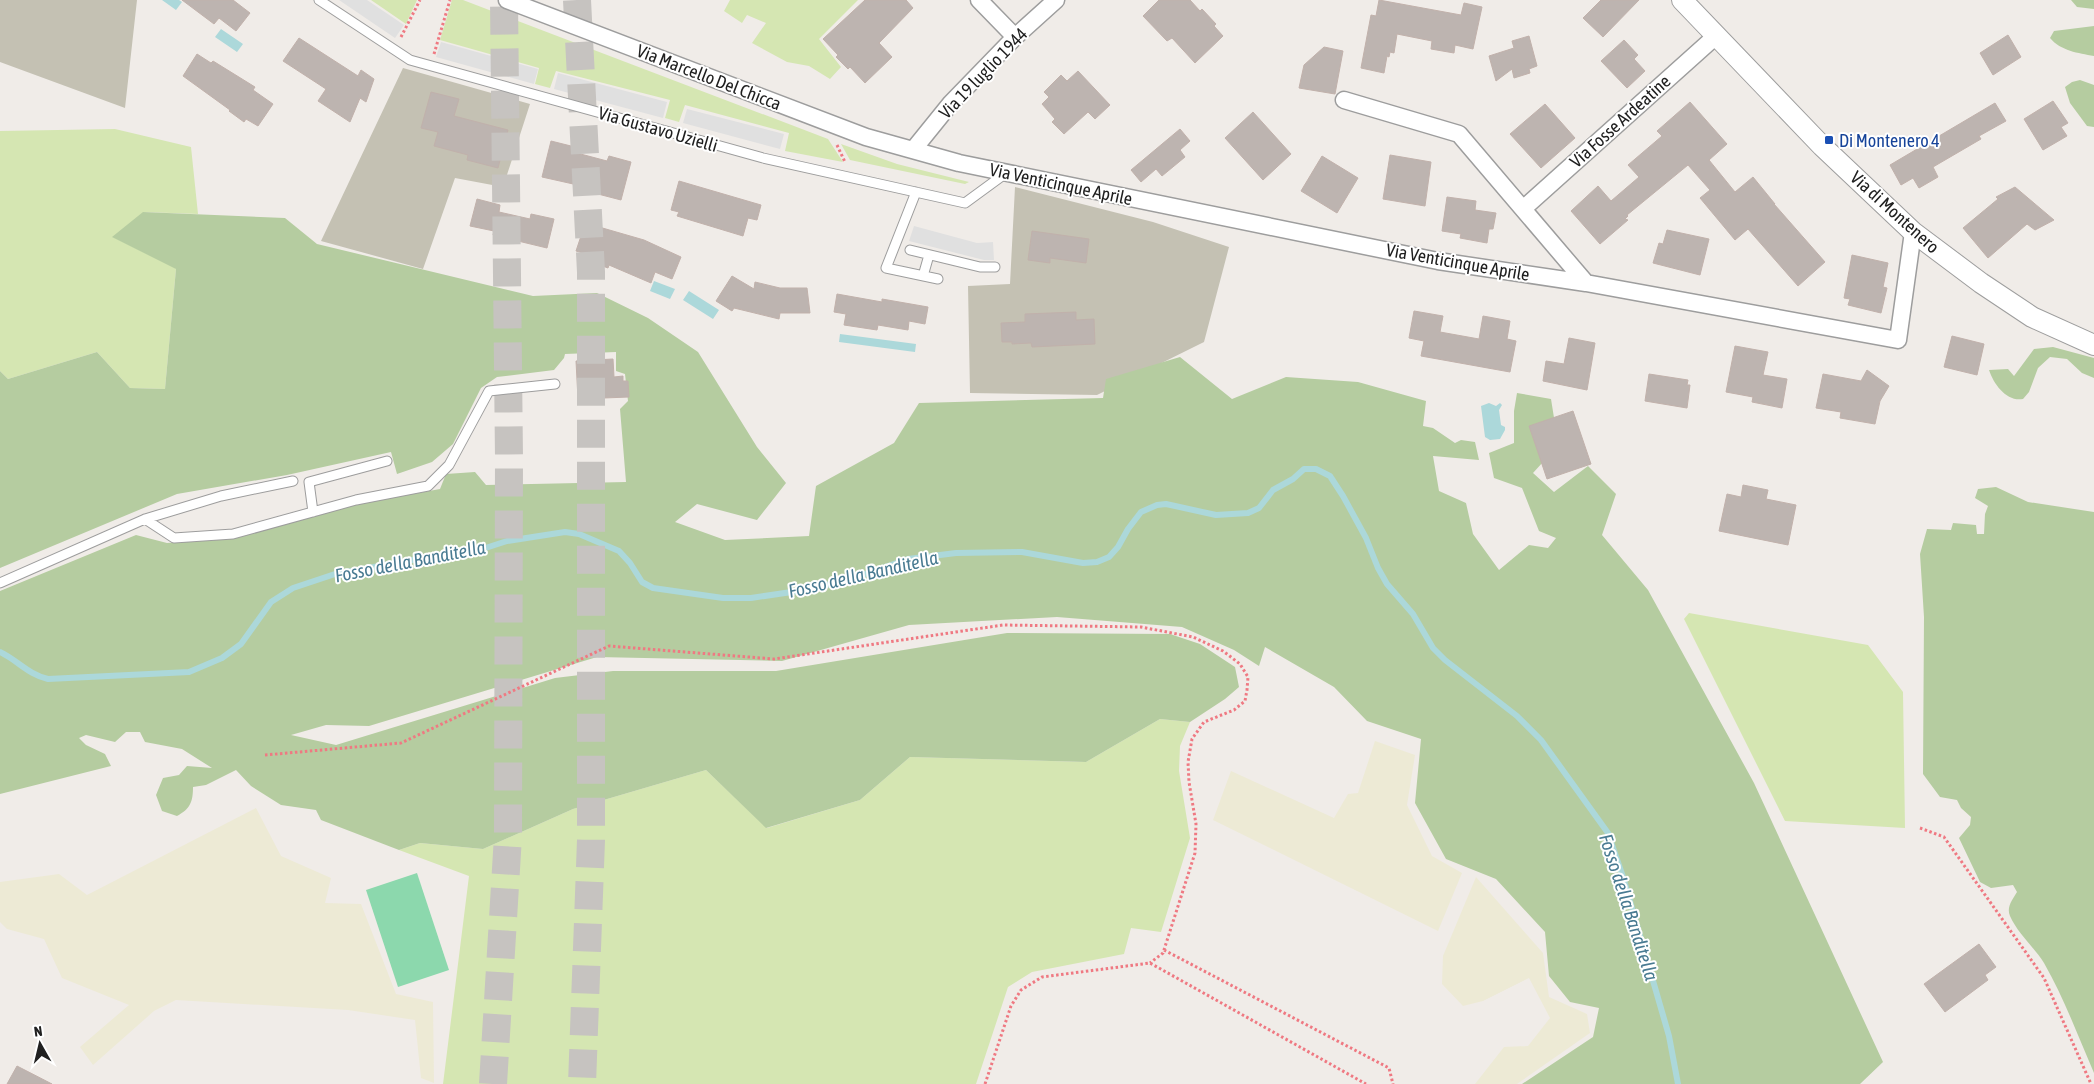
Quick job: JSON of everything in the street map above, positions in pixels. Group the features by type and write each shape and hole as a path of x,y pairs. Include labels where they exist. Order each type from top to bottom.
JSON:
{"street":[{"name":"Via Marcello Del Chicca","path":"507,0 866,136 913,150"},
{"path":"979,0 1015,37"},
{"name":"Via 19 luglio 1944","path":"913,150 951,103 1015,37 1056,0"},
{"name":"Via di Montenero","path":"1682,0 1822,146 1913,232 1981,283 2032,316 2094,345"},
{"name":"Via Fosse Ardeatine","path":"1524,208 1717,35"},
{"path":"1344,100 1459,134 1586,283"},
{"name":"Via Venticinque Aprile","path":"913,150 959,163 1006,173 1438,261 1586,283 1898,340 1913,232"}],"lane":[{"name":"Via Gustavo Uzielli","path":"319,0 410,60 763,158 965,203 1006,173"},
{"path":"916,192 886,268 938,280"},
{"path":"910,250 980,267 995,267"},
{"path":"923,276 928,255"},
{"path":"146,519 174,538 233,534 356,500 428,486 449,465 489,390 555,384"},
{"path":"313,512 309,482 387,461"},
{"path":"0,583 146,519 221,496 293,481"}],"path":[{"path":"408,43 400,39 420,0"},
{"path":"425,50 434,54 450,0"},
{"path":"833,137 854,178"},
{"path":"265,755 401,743 609,646 774,659 1003,625 1141,627 1193,637 1224,651 1240,664 1248,677 1248,690 1245,701 1234,710 1204,722 1192,739 1188,762 1189,782 1196,824 1195,852 1163,954 1150,963 1042,977 1021,990 1011,1006 985,1084"},
{"path":"1920,828 1944,837 2044,978 2092,1084"},
{"path":"1164,950 1389,1068 1394,1084"},
{"path":"1150,963 1366,1084"}],"shaded area":[{"path":"0,0 137,0 125,108 0,62"},
{"path":"339,0 367,0 404,25 395,38"},
{"path":"441,42 538,69 534,84 436,57"},
{"path":"403,68 530,104 503,187 455,178 423,269 321,241"},
{"path":"558,73 667,102 663,118 554,89"},
{"path":"687,109 784,134 780,149 683,123"},
{"path":"1015,187 1153,222 1229,247 1204,342 1097,395 970,393 968,286 1010,284"},
{"path":"914,226 977,243 993,242 994,260 984,260 909,241"},
{"path":"1375,741 1415,755 1407,805 1432,856 1462,873 1438,931 1213,820 1231,771 1334,818 1348,794 1358,793"},
{"path":"256,808 281,856 331,878 325,903 361,904 396,994 433,1002 434,1083 421,1078 415,1020 348,1010 176,1000 154,1011 93,1065 80,1047 129,1005 62,978 44,939 7,929 0,922 0,882 59,874 87,895"},
{"path":"1476,877 1543,953 1549,997 1587,1014 1590,1033 1517,1084 1475,1084 1504,1047 1528,1046 1550,1018 1529,978 1483,1001 1463,1006 1442,984 1443,956"}],"green space":[{"path":"371,0 417,0 406,24"},
{"path":"452,0 463,0 828,139 843,162 785,151 789,133 685,105 679,122 665,118 670,100 556,71 550,88 535,84 539,68 440,40"},
{"path":"730,0 858,0 819,39 841,67 830,79 809,66 787,62 752,43 766,23 747,15 742,23 724,11"},
{"path":"2071,0 2094,0 2094,9 2077,7"},
{"path":"2094,26 2094,56 2065,49 2050,38 2054,31"},
{"path":"2080,80 2094,85 2094,127 2087,126 2070,103 2065,87 2072,82"},
{"path":"115,129 191,147 198,214 143,212 176,269 165,389 130,388 97,352 8,379 0,371 0,131"},
{"path":"841,144 897,164 969,182 965,184 850,160"},
{"path":"143,212 285,218 317,244 533,296 597,293 648,318 698,352 757,447 786,483 757,520 697,504 675,522 725,540 809,536 816,486 894,443 919,403 1103,398 1106,379 1180,357 1232,399 1286,377 1358,382 1426,401 1423,426 1433,428 1455,443 1461,440 1475,442 1479,460 1433,456 1439,491 1466,503 1473,534 1499,570 1529,545 1548,548 1556,538 1539,531 1522,488 1494,478 1489,453 1514,443 1514,411 1517,393 1551,399 1555,424 1553,451 1533,473 1554,492 1588,466 1616,494 1602,535 1648,590 1754,783 1883,1062 1860,1084 1522,1084 1593,1037 1599,1008 1570,1002 1549,976 1545,932 1496,879 1446,859 1415,803 1421,739 1367,721 1334,687 1265,647 1259,666 1234,650 1182,627 1057,617 909,625 782,661 597,657 369,726 326,725 291,735 336,745 555,678 613,671 776,671 1007,633 1170,634 1200,644 1235,667 1239,687 1225,699 1190,722 1160,719 1086,762 910,757 860,800 766,828 706,770 573,809 483,849 420,843 399,850 321,820 316,810 281,805 251,786 236,770 206,785 193,787 190,804 185,811 177,816 162,811 156,795 163,778 179,775 187,766 212,768 182,749 145,742 140,732 126,732 115,742 86,735 79,738 86,745 105,754 111,766 0,794 0,591 136,535 167,543 230,539 313,512 440,489 446,474 475,472 486,485 626,482 620,409 628,401 625,374 616,371 616,352 565,354 554,370 497,377 481,388 453,444 432,462 397,474 391,452 287,475 177,494 0,568 0,371 8,379 97,352 130,388 165,389 176,269 112,237"},
{"path":"2053,347 2094,358 2094,378 2082,373 2067,359 2050,357 2038,368 2029,392 2023,399 2017,399 2002,391 1991,376 1989,370 2008,369 2014,376 2034,349"},
{"path":"1996,487 2028,502 2094,512 2094,1073 2051,976 2040,957 2017,929 2010,916 2009,906 2017,892 2013,885 1991,888 1980,882 1959,838 1970,825 1971,817 1961,808 1957,800 1940,797 1923,774 1924,617 1920,554 1927,529 1951,530 1953,523 1976,525 1977,534 1984,534 1985,514 1988,506 1975,498 1978,489"},
{"path":"1689,613 1868,645 1903,692 1905,828 1785,821 1684,619"},
{"path":"1160,719 1190,722 1180,746 1179,771 1190,838 1161,932 1131,928 1124,954 1032,972 1008,987 976,1084 443,1084 469,876 399,850 420,843 483,849 573,809 706,770 767,828 860,800 910,757 1086,762"},
{"path":"417,873 449,970 398,987 366,890"}],"water":[{"path":"162,0 179,0 182,2 176,10"},
{"path":"221,29 243,44 237,52 215,37"},
{"path":"654,281 675,289 670,299 650,291"},
{"path":"689,291 719,310 713,319 683,300"},
{"path":"840,334 916,344 915,352 839,342"},
{"path":"1489,403 1496,406 1500,403 1502,405 1499,410 1501,425 1505,427 1505,430 1500,439 1490,440 1485,437 1481,406"}],"building":[{"path":"182,0 233,0 250,13 236,31 219,18 214,24"},
{"path":"865,0 906,0 913,8 879,43 892,57 865,83 850,67 848,69 836,57 838,55 823,39"},
{"path":"1159,0 1190,0 1200,11 1202,9 1216,24 1214,26 1223,36 1195,63 1172,38 1167,41 1143,16"},
{"path":"1379,0 1461,15 1464,3 1482,7 1473,49 1455,45 1454,53 1431,49 1432,41 1397,34 1394,53 1390,52 1389,57 1387,56 1384,73 1361,68 1371,15 1376,16"},
{"path":"1601,0 1639,0 1603,37 1583,18"},
{"path":"2008,35 2021,57 1993,75 1980,53"},
{"path":"1529,36 1537,66 1529,69 1530,73 1514,78 1512,69 1496,81 1489,56 1514,48 1512,41"},
{"path":"299,38 358,76 361,70 374,79 366,102 360,98 350,122 318,101 326,89 283,61"},
{"path":"1624,40 1638,55 1634,59 1645,71 1627,88 1601,61"},
{"path":"1324,47 1343,51 1335,94 1299,88 1304,65"},
{"path":"197,54 211,63 213,61 255,87 253,90 273,104 258,126 246,119 244,122 183,76"},
{"path":"1078,71 1110,105 1095,119 1088,112 1064,134 1052,122 1055,119 1042,104 1049,97 1044,92 1061,75 1067,81"},
{"path":"431,92 459,99 454,116 508,130 498,168 467,160 468,155 434,146 438,132 421,128"},
{"path":"2053,101 2068,123 2061,127 2067,136 2043,150 2024,119"},
{"path":"1690,102 1727,144 1709,160 1735,192 1753,177 1825,262 1798,286 1748,229 1735,240 1700,198 1710,190 1688,165 1627,215 1625,219 1628,220 1600,244 1571,211 1598,186 1611,201 1639,177 1628,165 1662,136 1657,131"},
{"path":"1995,103 2006,121 1979,136 1981,139 1933,167 1938,177 1919,188 1913,178 1901,185 1890,165"},
{"path":"1545,104 1575,138 1541,168 1510,134"},
{"path":"1253,112 1291,154 1263,180 1225,138"},
{"path":"1180,129 1190,141 1180,150 1185,157 1162,176 1156,169 1141,182 1131,170"},
{"path":"551,141 575,147 573,152 607,161 609,156 631,162 621,200 598,194 600,190 542,177"},
{"path":"1390,155 1431,162 1425,206 1383,199"},
{"path":"1322,156 1358,178 1337,213 1301,191"},
{"path":"679,181 761,205 757,220 748,218 743,236 677,216 679,212 671,210"},
{"path":"2015,187 2054,220 2035,230 2027,224 1988,258 1963,228 1998,199 1996,197"},
{"path":"1447,197 1476,201 1475,210 1496,213 1493,229 1489,229 1487,243 1460,238 1461,234 1442,231"},
{"path":"477,199 500,205 499,212 530,219 531,214 554,219 547,248 493,235 494,231 470,226"},
{"path":"599,227 644,240 681,257 672,279 655,272 651,283 609,265 608,268 589,261 590,255 576,251 583,230 597,234"},
{"path":"1667,230 1709,239 1700,275 1653,263 1659,243 1663,244"},
{"path":"1032,231 1089,239 1086,263 1050,258 1050,263 1028,260"},
{"path":"1852,255 1888,263 1883,287 1887,288 1881,313 1848,305 1850,299 1844,298"},
{"path":"732,276 754,289 755,282 780,288 807,288 810,313 780,313 779,319 734,308 732,311 716,301"},
{"path":"837,294 882,302 882,299 928,307 925,324 909,321 908,330 878,325 877,330 844,325 846,314 834,312"},
{"path":"1414,311 1443,316 1440,332 1479,339 1483,316 1510,321 1507,339 1516,341 1510,372 1421,356 1424,341 1409,338"},
{"path":"1076,312 1076,320 1094,319 1095,344 1032,347 1031,343 1012,344 1012,342 1002,342 1001,323 1025,322 1025,314"},
{"path":"1952,336 1984,344 1977,375 1944,367"},
{"path":"1569,338 1595,343 1587,390 1543,381 1546,361 1564,364"},
{"path":"1735,346 1768,352 1763,375 1787,379 1782,408 1752,402 1753,397 1726,392"},
{"path":"613,359 614,377 623,376 623,381 628,381 629,397 578,399 576,361"},
{"path":"1867,370 1889,386 1880,401 1875,424 1840,418 1841,412 1816,408 1823,374 1861,381"},
{"path":"1649,374 1688,380 1687,385 1690,385 1687,408 1645,401"},
{"path":"1573,411 1591,464 1547,479 1529,426"},
{"path":"1743,485 1768,490 1766,499 1796,505 1788,545 1719,531 1727,494 1741,497"},
{"path":"1979,944 1996,967 1985,975 1988,980 1945,1012 1924,984"},
{"path":"17,1066 52,1084 7,1084"}],"waterway":[{"name":"Fosso della Banditella","path":"0,652 29,671 48,679 189,672 222,658 241,644 271,602 293,588 335,574 418,559 461,556 507,541 565,532 579,534 619,551 630,563 642,582 653,588 723,598 751,598 805,590 848,580 908,559 956,553 1022,552 1083,563 1097,562 1109,557 1118,547 1128,529 1141,512 1157,505 1166,504 1216,515 1248,513 1259,508 1273,490 1293,479 1304,469 1316,469 1330,476 1366,538 1378,568 1387,584 1413,614 1433,648 1445,660 1517,716 1541,740 1608,833 1623,877 1669,1036 1678,1084"}],"tunnel":[{"path":"493,1084 508,836 509,458 504,0"},
{"path":"577,0 591,272 591,840 582,1084"}],"place":[{"name":"Di Montenero 4","path":"1829,140"}]}
